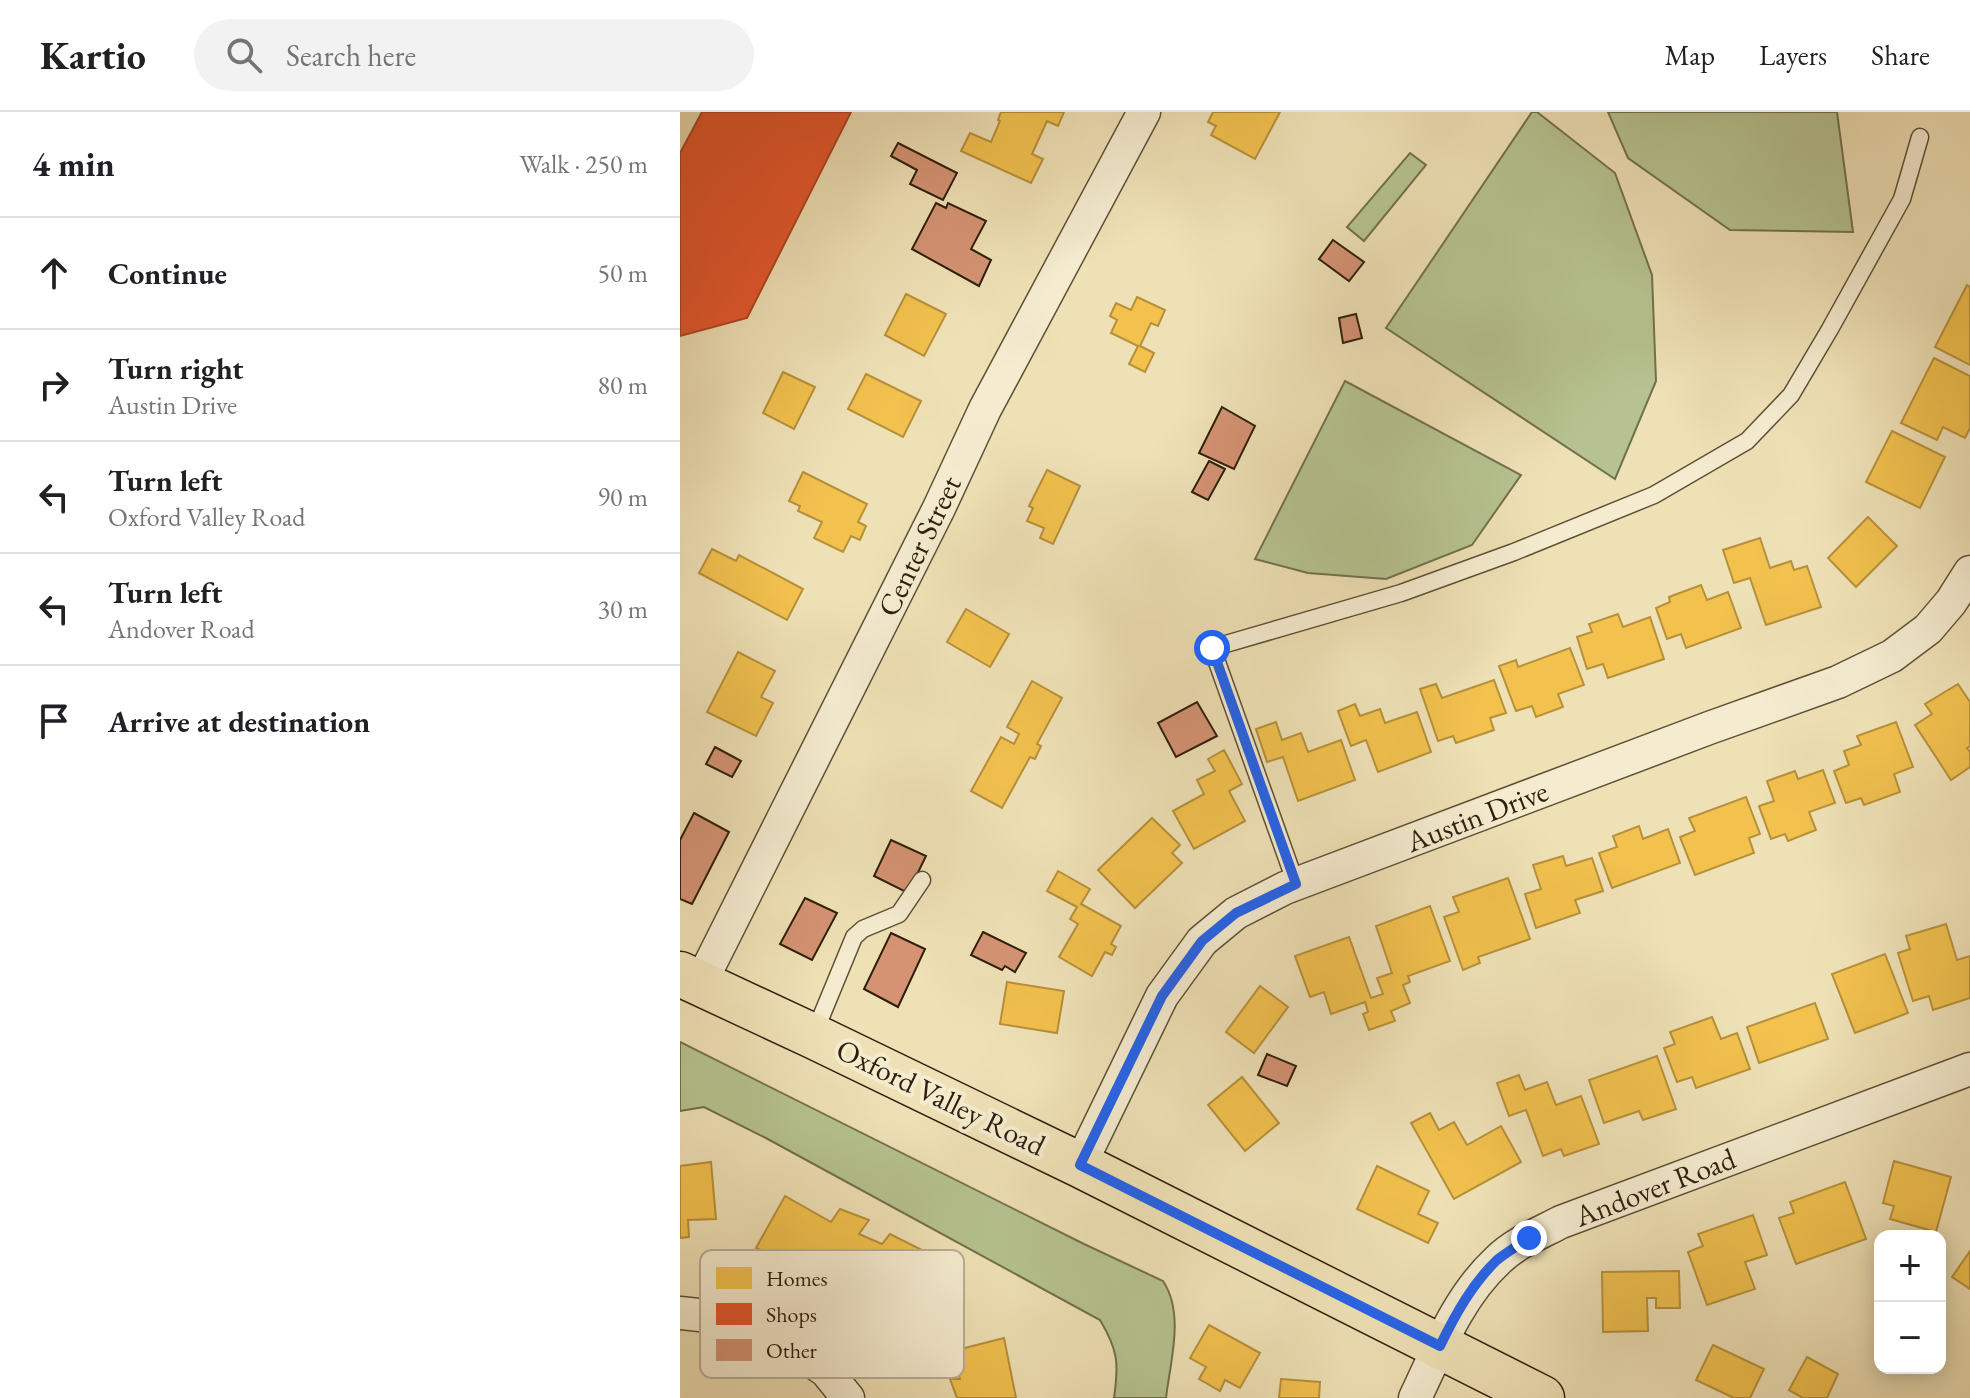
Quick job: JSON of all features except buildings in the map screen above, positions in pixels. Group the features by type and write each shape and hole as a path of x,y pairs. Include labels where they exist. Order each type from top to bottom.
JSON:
{"main road":[{"name":"Oxford Valley Road","path":"690,979 1080,1165 1542,1398"}],"street":[{"name":"Center Street","path":"690,979 939,508 985,409 1144,112"},
{"name":"Austin Drive","path":"1080,1165 1162,996 1202,941 1236,913 1296,884 1838,682 1892,656 1928,629 1951,602 1970,572"},
{"name":"Andover Road","path":"1415,1398 1457,1311 1500,1258 1529,1238 1561,1222 1970,1069"},
{"path":"680,1313 700,1315"},
{"path":"832,1378 848,1398"}],"lane":[{"path":"1296,884 1212,648 1401,593 1514,552 1654,495 1747,441 1791,395 1830,329 1902,199 1920,137"},
{"path":"813,1036 854,937 863,929 899,914 922,880"}],"green space":[{"path":"1532,112 1537,112 1615,173 1652,275 1656,381 1615,479 1386,328"},
{"path":"1608,112 1837,112 1853,232 1730,230 1628,158"},
{"path":"1410,153 1426,165 1364,241 1347,227"},
{"path":"1345,381 1521,475 1472,545 1386,579 1308,573 1255,559"},
{"path":"680,1042 1163,1281 1170,1294 1175,1323 1166,1398 1114,1398 1116,1357 1100,1320 704,1107 680,1111"}],"route":[{"path":"1212,648 1296,884 1236,913 1202,941 1162,996 1080,1165 1440,1346 1457,1311 1484,1275 1500,1258 1529,1238"}]}
